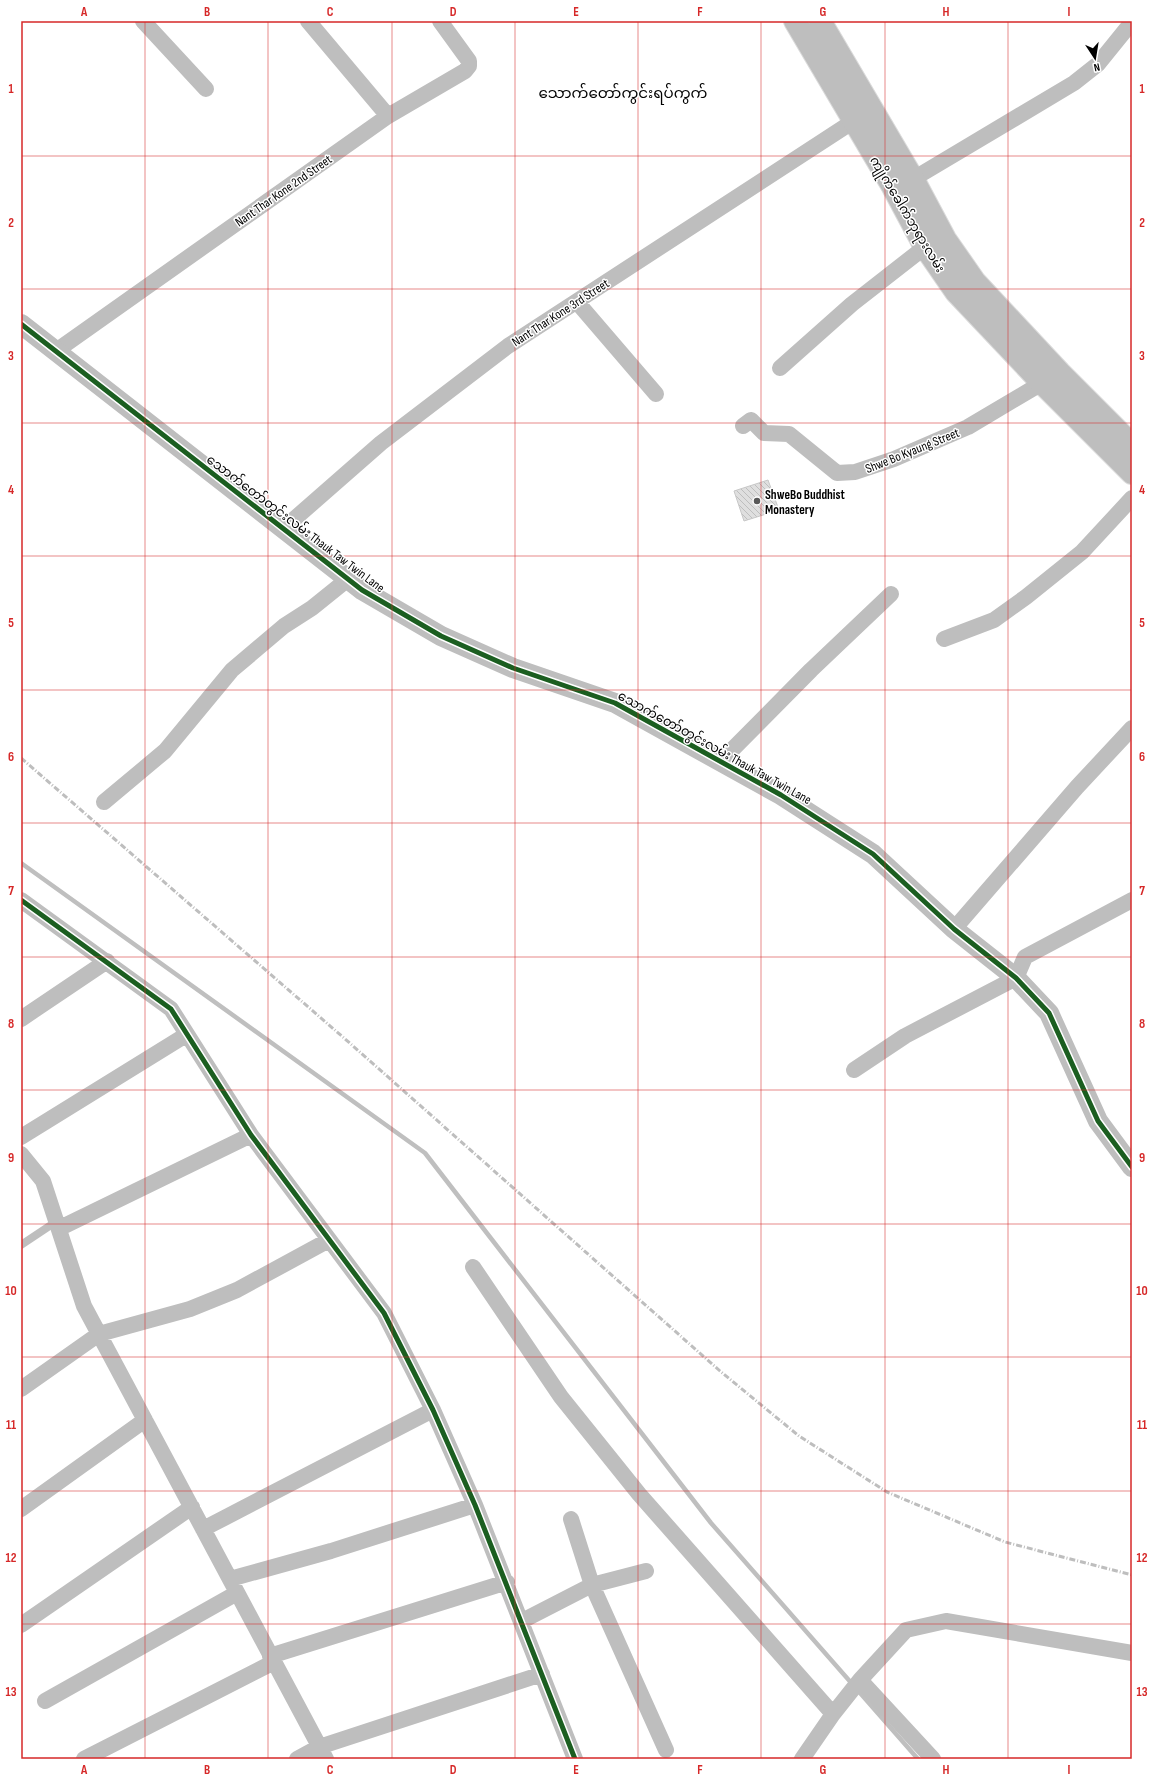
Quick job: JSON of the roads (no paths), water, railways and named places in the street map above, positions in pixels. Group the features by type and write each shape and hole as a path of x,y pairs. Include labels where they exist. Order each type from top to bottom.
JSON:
{"main road":[{"name":"ကျိုက်ခေါက်ဘုရားလမ်း","path":"795,21 863,115 913,179 945,239 975,282 1060,373 1132,445"},
{"name":"ကျိုက်ခေါက်ဘုရားလမ်း","path":"820,21 863,115 893,187 925,247 956,292 1042,384 1132,473"}],"street":[{"path":"144,21 206,89"},
{"path":"308,21 388,116"},
{"name":"Nant Thar Kone 2nd Street","path":"56,351 388,116 465,71 469,66 469,61 440,21"},
{"path":"913,179 1074,83 1098,64 1132,22"},
{"name":"Nant Thar Kone 3rd Street","path":"284,528 381,444 508,346 863,115"},
{"path":"780,368 852,304 925,247"},
{"path":"577,302 656,394"},
{"name":"သောက်တော်တွင်းလမ်း Thauk Taw Twin Lane","path":"21,324 362,590 441,636 513,668 615,703 782,795 873,854 954,929 1016,978 1049,1013 1098,1121 1132,1167"},
{"name":"Shwe Bo Kyaung Street","path":"743,426 751,420 764,433 789,434 837,473 855,472 894,459 968,427 1042,384"},
{"path":"944,639 994,620 1026,597 1082,552 1132,498"},
{"path":"104,802 165,751 232,670 284,626 312,608 348,579"},
{"path":"721,761 811,670 891,594"},
{"path":"954,929 1077,787 1132,728"},
{"path":"854,1070 906,1036 1016,978 1025,958 1132,900"},
{"path":"22,901 107,961 171,1009 186,1035 251,1135 384,1313 433,1410 475,1505 507,1582 575,1759"},
{"path":"21,1018 107,961"},
{"path":"21,1138 186,1035"},
{"path":"58,1224 251,1135"},
{"path":"21,1154 43,1181 84,1306 322,1753"},
{"path":"21,1389 99,1334 190,1309 237,1290 329,1240"},
{"path":"473,1267 561,1397 639,1494 833,1714"},
{"path":"203,1529 433,1410"},
{"path":"21,1509 145,1420"},
{"path":"45,1701 234,1586 331,1552 475,1505"},
{"path":"21,1625 192,1507"},
{"path":"571,1519 592,1585 666,1750"},
{"path":"522,1621 592,1585 646,1571"},
{"path":"84,1759 272,1659 507,1582"},
{"path":"802,1759 833,1714 860,1680 906,1630 946,1621 1132,1653"},
{"path":"297,1759 322,1753 542,1674"},
{"path":"860,1680 932,1759"}],"lane":[{"path":"21,1245 58,1224"}],"waterway":[{"path":"21,863 425,1153 711,1523 918,1759"}],"railway":[{"path":"21,758 344,1038 720,1371 799,1436 887,1492 1005,1542 1132,1575"}],"place":[{"name":"ShweBo Buddhist Monastery","path":"757,501"}],"district":[{"name":"သောက်တော်ကွင်းရပ်ကွက်","path":"623,93"}]}
